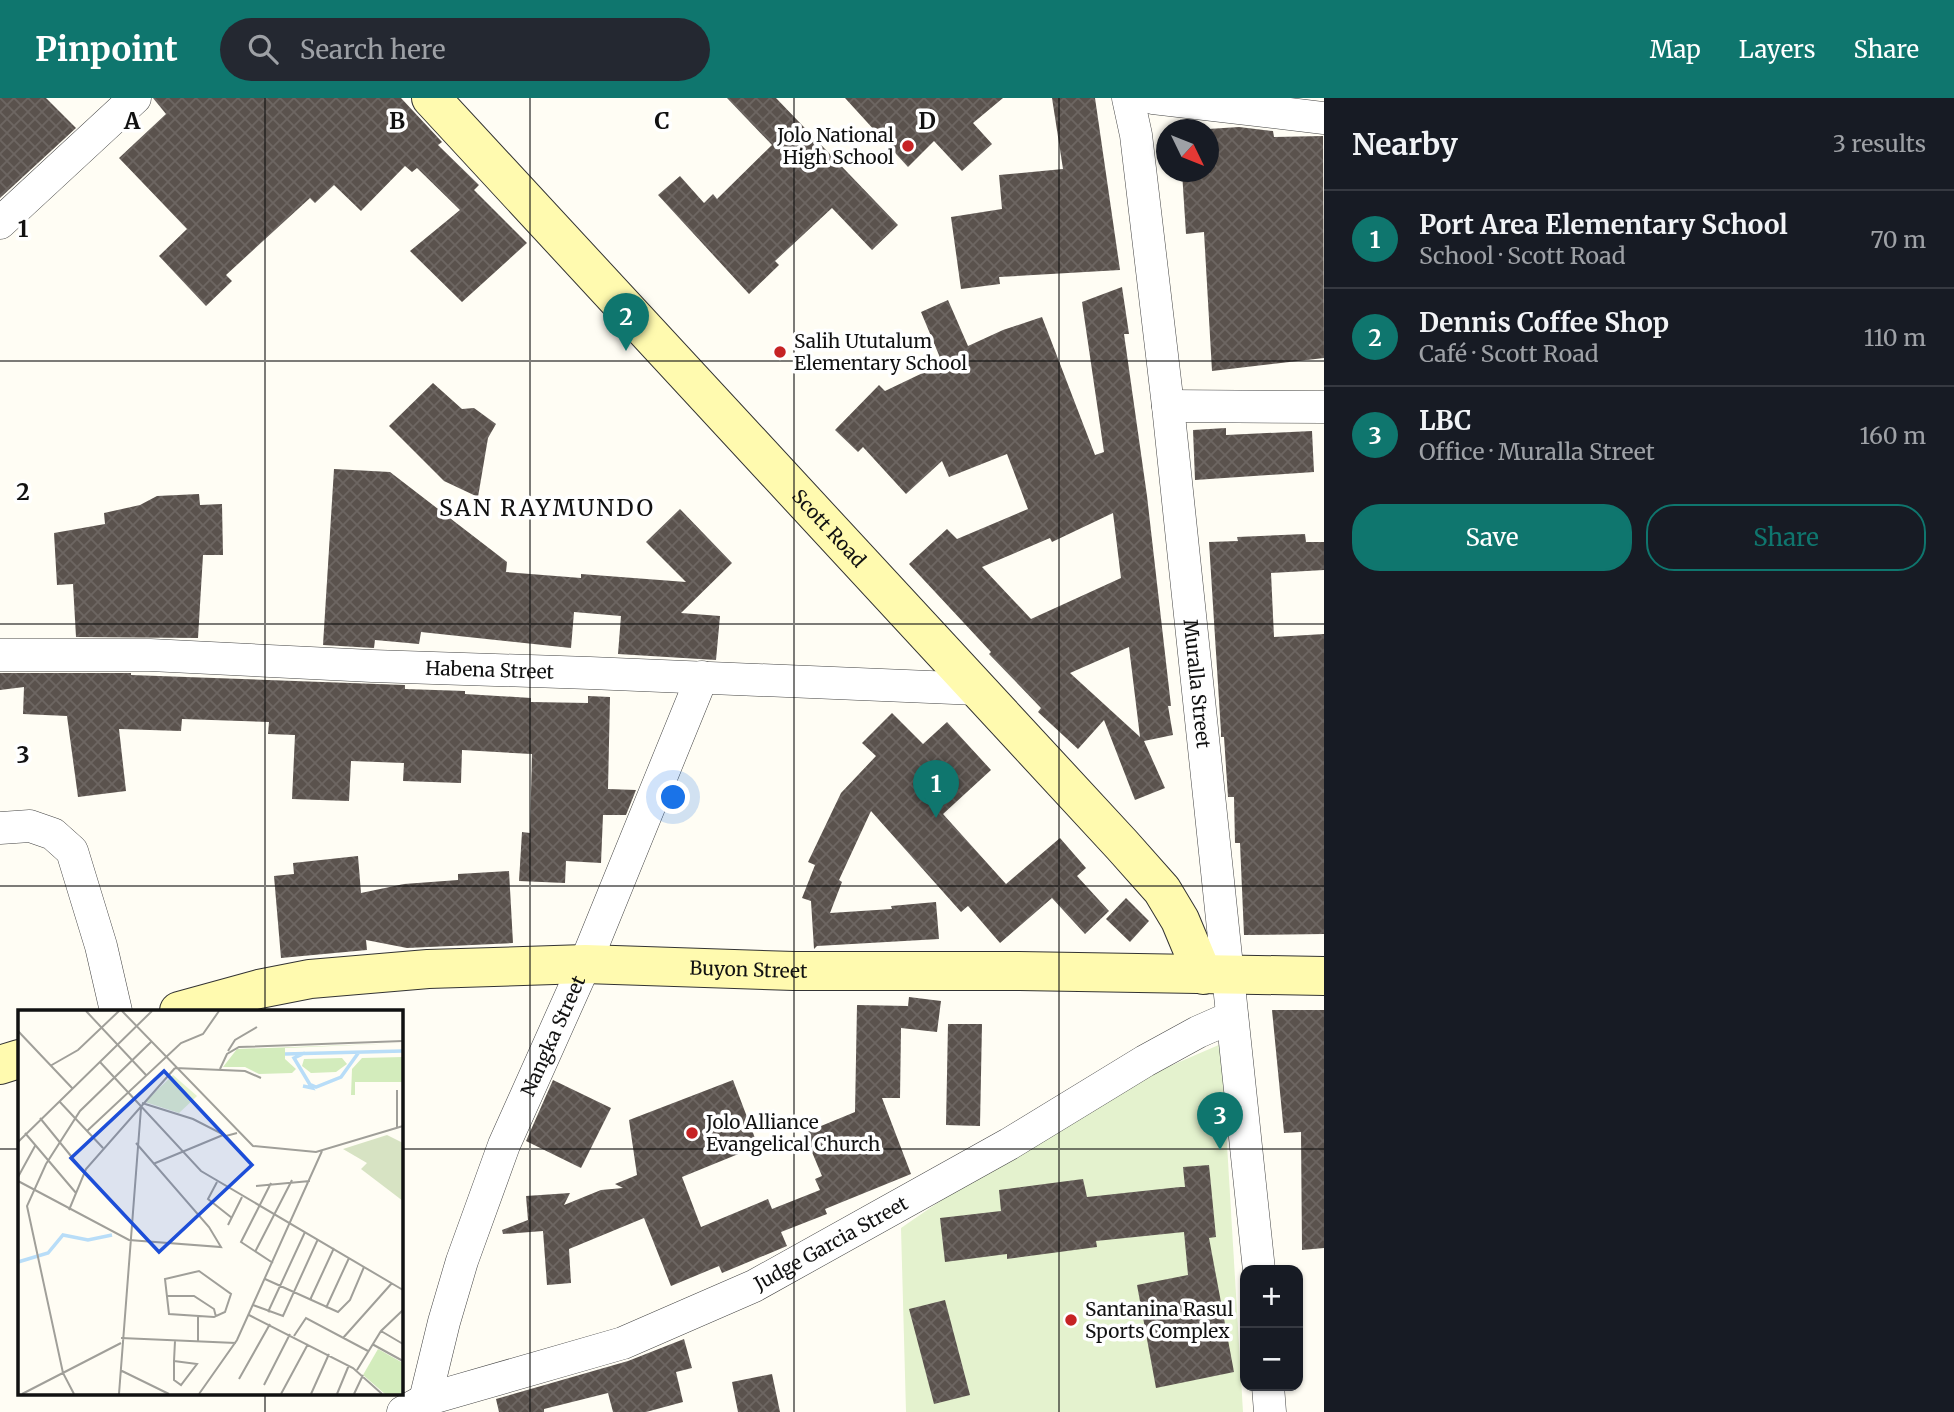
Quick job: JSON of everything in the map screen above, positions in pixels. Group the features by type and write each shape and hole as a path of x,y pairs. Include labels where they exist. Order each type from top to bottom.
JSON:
{"street":[{"path":"0,223 135,98"},
{"name":"Scott Road","path":"431,98 1162,890 1215,975"},
{"name":"Muralla Street","path":"1128,98 1136,135 1168,406 1215,975 1232,1017 1258,1265"},
{"path":"1153,98 1324,118"},
{"path":"1168,406 1324,407"},
{"name":"Habena Street","path":"0,655 150,655 978,689"},
{"name":"Nangka Street","path":"414,1406 503,1145 585,964 702,677"},
{"path":"0,828 30,827 53,834 72,851 101,946 116,1010"},
{"name":"Buyon Street","path":"183,1010 260,989 310,979 428,969 585,964 794,971 1019,971 1324,976"},
{"name":"Judge Garcia Street","path":"414,1406 623,1343 754,1286 1009,1144 1198,1031 1232,1017"},
{"path":"0,1065 18,1059"},
{"path":"1268,1391 1270,1412"}],"green space":[{"name":"Santanina Rasul Sports Complex","path":"1221,1044 1243,1412 906,1412 901,1228 1080,1105"}],"building":[{"path":"0,98 46,98 76,128 0,198"},
{"path":"153,98 401,98 442,142 438,145 479,185 474,190 527,243 462,302 410,251 460,210 417,168 412,172 405,166 361,211 334,185 315,203 310,198 226,275 232,281 206,306 159,256 187,229 119,158 166,114"},
{"path":"727,98 776,98 898,225 872,250 832,208 775,261 779,265 749,294 658,195 680,176 704,203 713,194 717,199 772,145"},
{"path":"845,98 1003,98 973,123 992,144 962,171 934,141 908,167"},
{"path":"1052,98 1095,98 1120,270 999,277 1000,284 961,289 951,217 1002,209 999,175 1063,169"},
{"path":"1239,127 1273,131 1274,137 1323,136 1324,358 1212,371 1204,232 1186,234 1183,182 1219,182 1219,128"},
{"path":"1122,287 1129,334 1124,334 1147,496 1171,706 1168,706 1173,735 1144,741 1165,788 1135,800 1104,720 1078,749 1038,712 1041,708 909,564 947,529 957,539 1028,509 1007,454 949,477 942,461 906,494 863,447 858,452 835,430 879,385 885,391 931,369 930,365 941,360 921,312 948,300 968,346 1003,330 1042,317 1095,455 1104,452 1082,302","holes":["1113,513 1121,578 1031,619 982,567 1050,538 1052,542","1129,647 1140,737 1070,673"]},
{"path":"433,383 462,409 474,408 496,424 488,438 478,497 444,481 389,426"},
{"path":"1226,428 1226,435 1312,431 1314,472 1195,480 1193,430"},
{"path":"334,469 390,472 507,562 506,572 581,578 581,574 686,582 646,542 680,509 732,563 681,613 720,616 716,660 618,654 621,616 574,612 571,648 421,632 419,644 375,640 374,648 323,645"},
{"path":"199,494 200,505 222,504 223,555 203,555 198,638 76,637 73,584 57,585 54,533 105,524 104,513 140,505 157,496"},
{"path":"1305,534 1306,542 1324,542 1324,570 1271,573 1274,637 1324,634 1324,934 1244,935 1240,843 1235,843 1234,797 1228,797 1224,737 1221,737 1209,542 1238,541 1237,537"},
{"path":"0,673 131,673 405,685 405,689 465,691 465,694 531,698 531,702 588,703 588,696 610,697 608,789 636,790 626,815 603,815 601,863 566,861 565,883 519,881 522,832 530,833 532,754 462,750 461,783 403,781 404,763 351,761 349,801 292,799 295,735 268,734 269,722 182,719 181,731 119,729 126,791 78,797 67,716 23,714 24,687 0,690"},
{"path":"892,713 923,744 947,722 991,770 943,814 1006,884 1060,838 1086,868 1077,876 1109,911 1085,934 1052,898 1000,943 968,906 961,912 871,811 839,880 842,882 830,913 892,909 891,906 936,902 939,939 817,946 814,949 811,901 802,898 815,865 808,862 841,793 876,756 862,743"},
{"path":"358,856 361,893 404,884 458,880 458,874 509,871 513,943 407,948 366,940 367,950 281,958 274,876 294,874 293,863"},
{"path":"1126,898 1149,921 1130,942 1106,919"},
{"path":"909,997 941,1001 937,1032 901,1028 900,1098 882,1098 911,1174 825,1209 827,1214 781,1232 787,1246 722,1273 719,1266 671,1286 644,1218 569,1249 571,1283 547,1285 543,1231 503,1234 502,1230 528,1220 526,1196 570,1193 564,1205 601,1190 623,1188 615,1184 637,1175 629,1120 733,1080 758,1146 682,1177 701,1227 768,1199 772,1209 820,1190 815,1179 822,1176 804,1133 855,1112 857,1005 908,1006"},
{"path":"1272,1010 1324,1010 1324,1248 1302,1250 1301,1132 1284,1133"},
{"path":"948,1024 982,1024 980,1126 946,1125"},
{"path":"553,1080 611,1108 581,1168 526,1141"},
{"path":"1209,1165 1216,1237 1209,1238 1234,1372 1156,1388 1137,1285 1188,1275 1184,1232 1096,1241 1097,1247 1007,1259 1007,1254 945,1262 940,1218 1001,1211 999,1190 1083,1179 1087,1197 1185,1187 1183,1167"},
{"path":"945,1300 970,1395 934,1404 909,1309"},
{"path":"684,1339 692,1368 676,1372 683,1402 646,1412 613,1412 608,1393 544,1409 544,1412 499,1412 496,1399 628,1361"},
{"path":"772,1374 780,1412 738,1412 732,1382"}],"place":[{"name":"Jolo National High School","path":"908,146"},
{"name":"Dennis Coffee Shop","path":"626,351"},
{"name":"Salih Ututalum Elementary School","path":"780,352"},
{"name":"Port Area Elementary School","path":"936,818"},
{"name":"Jolo Alliance Evangelical Church","path":"692,1133"},
{"name":"LBC","path":"1220,1150"},
{"name":"Santanina Rasul Sports Complex","path":"1071,1320"}],"district":[{"name":"SAN RAYMUNDO","path":"547,507"}]}
